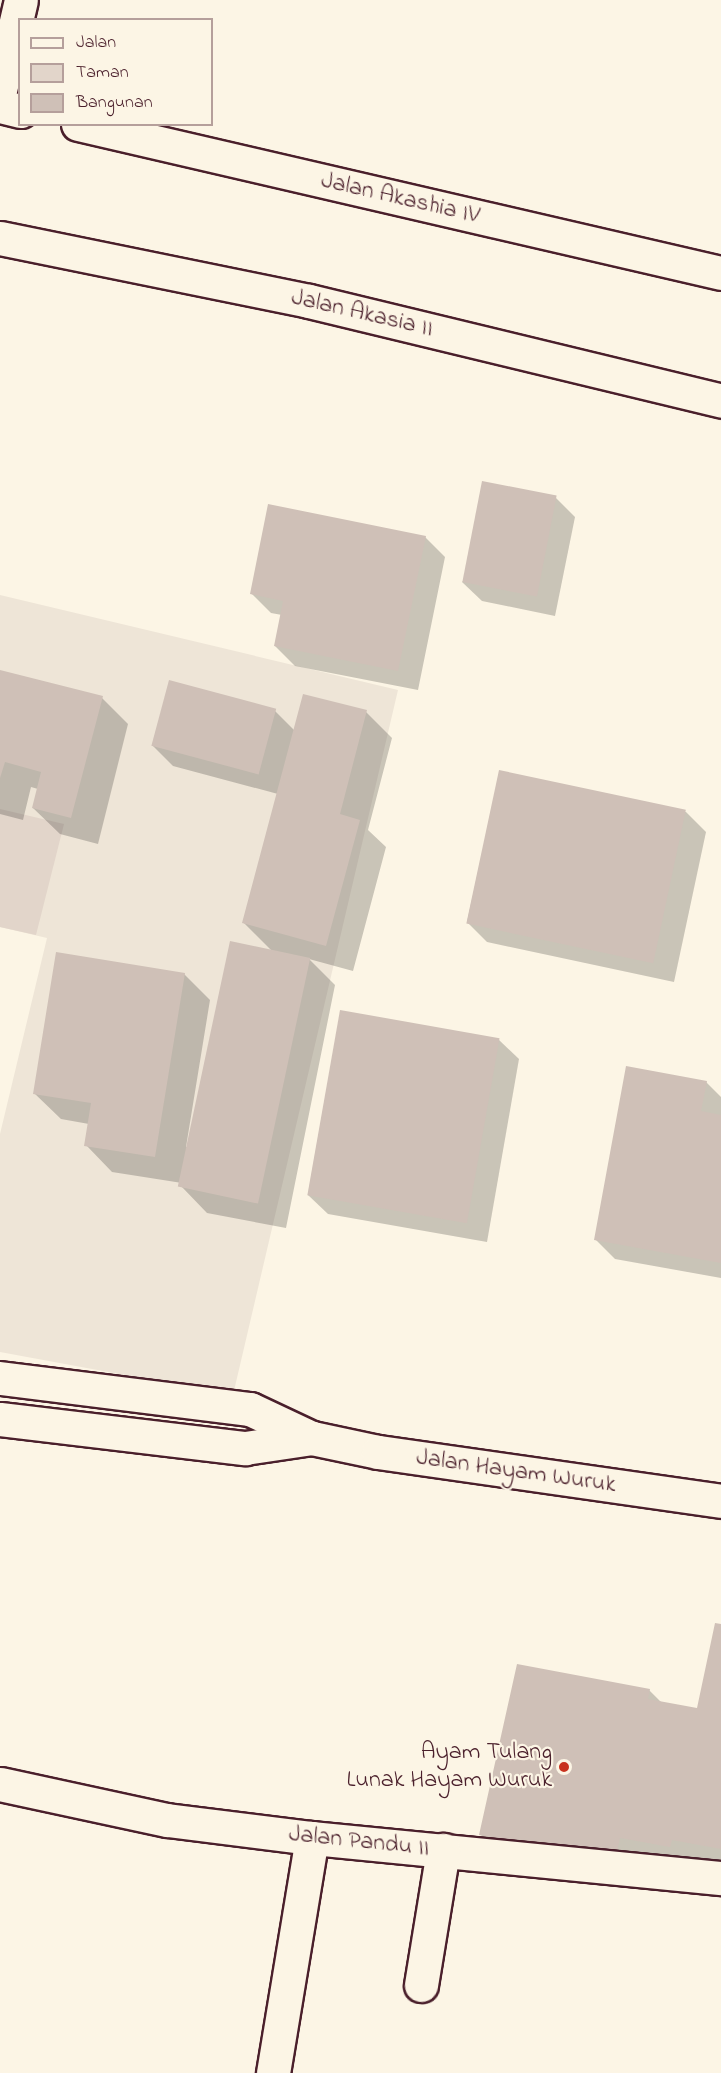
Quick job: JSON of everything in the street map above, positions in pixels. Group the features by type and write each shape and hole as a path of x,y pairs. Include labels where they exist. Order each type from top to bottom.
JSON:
{"street":[{"path":"0,90 21,0"},
{"path":"0,106 18,110"},
{"name":"Jalan Akashia IV","path":"87,126 721,273"},
{"name":"Jalan Akasia II","path":"0,238 309,301 721,401"},
{"name":"Jalan Hayam Wuruk","path":"0,1378 250,1408 312,1438 378,1452 721,1502"},
{"name":"Jalan Hayam Wuruk","path":"0,1419 245,1448 312,1438"},
{"name":"Jalan Pandu II","path":"0,1784 167,1820 312,1838 721,1878"},
{"path":"273,2073 312,1838"},
{"path":"421,1985 442,1850"}],"shaded area":[{"path":"0,595 398,690 233,1395 0,1352 0,1134 47,938 0,927"}],"green space":[{"path":"0,809 64,824 36,935 0,927"}],"building":[{"path":"482,481 557,496 537,597 462,582"},
{"path":"268,504 426,536 398,671 274,646 283,601 250,594"},
{"path":"0,670 103,696 71,818 32,808 41,772 5,762 0,778"},
{"path":"169,680 276,709 259,774 151,746"},
{"path":"303,694 367,710 340,814 360,820 326,946 242,923"},
{"path":"499,770 686,810 653,963 466,924"},
{"path":"230,941 310,958 258,1204 178,1187"},
{"path":"56,952 185,973 155,1157 84,1146 91,1103 33,1094"},
{"path":"340,1010 500,1038 467,1223 307,1195"},
{"path":"626,1066 707,1081 701,1111 721,1115 721,1263 594,1240"},
{"name":"Ayam Tulang Lunak Hayam Wuruk","path":"715,1623 721,1624 721,1849 672,1840 670,1847 620,1838 616,1857 479,1835 517,1664 650,1689 648,1699 697,1708"}],"place":[{"name":"Ayam Tulang Lunak Hayam Wuruk","path":"564,1767"}]}
